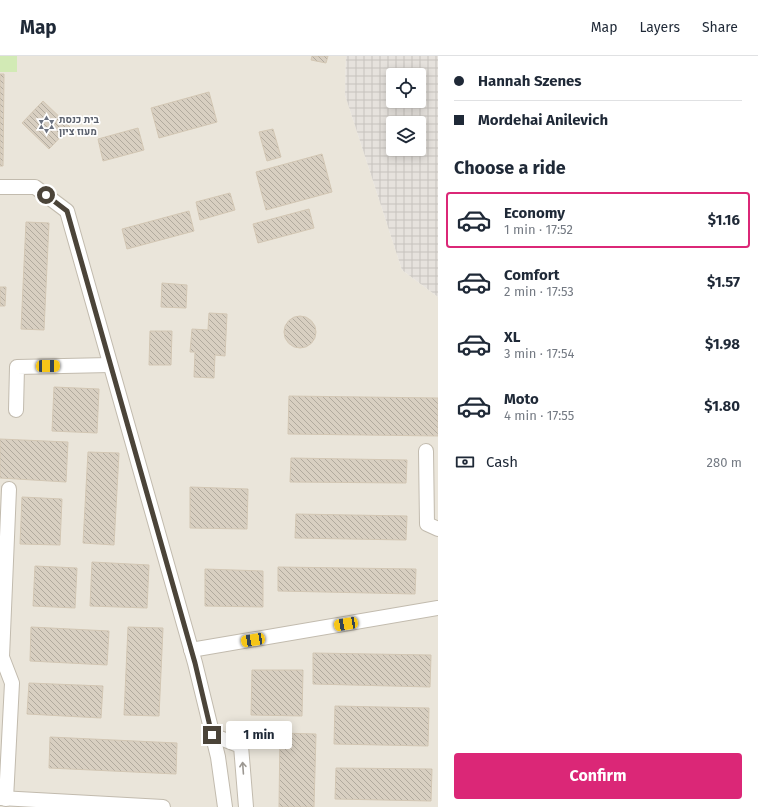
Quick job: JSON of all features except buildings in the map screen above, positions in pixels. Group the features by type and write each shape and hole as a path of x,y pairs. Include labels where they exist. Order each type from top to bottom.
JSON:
{"street":[{"path":"0,187 35,187 67,211 191,650 218,757 225,807"},
{"path":"16,410 17,367 110,365"},
{"path":"426,451 426,524 438,529"},
{"path":"9,489 2,657 12,683 3,799 163,807"},
{"path":"191,650 438,608"},
{"path":"212,735 241,746 246,807"}],"shaded area":[{"path":"0,56 346,56 345,95 402,270 438,297 438,807 0,807"},
{"path":"346,56 438,56 438,297 402,270 345,95"}],"green space":[{"path":"0,56 17,56 17,72 0,72"}],"place":[{"name":"בית כנסת מעוז ציון","path":"46,125"}],"route":[{"path":"46,195 67,211 195,663 212,735"}]}
